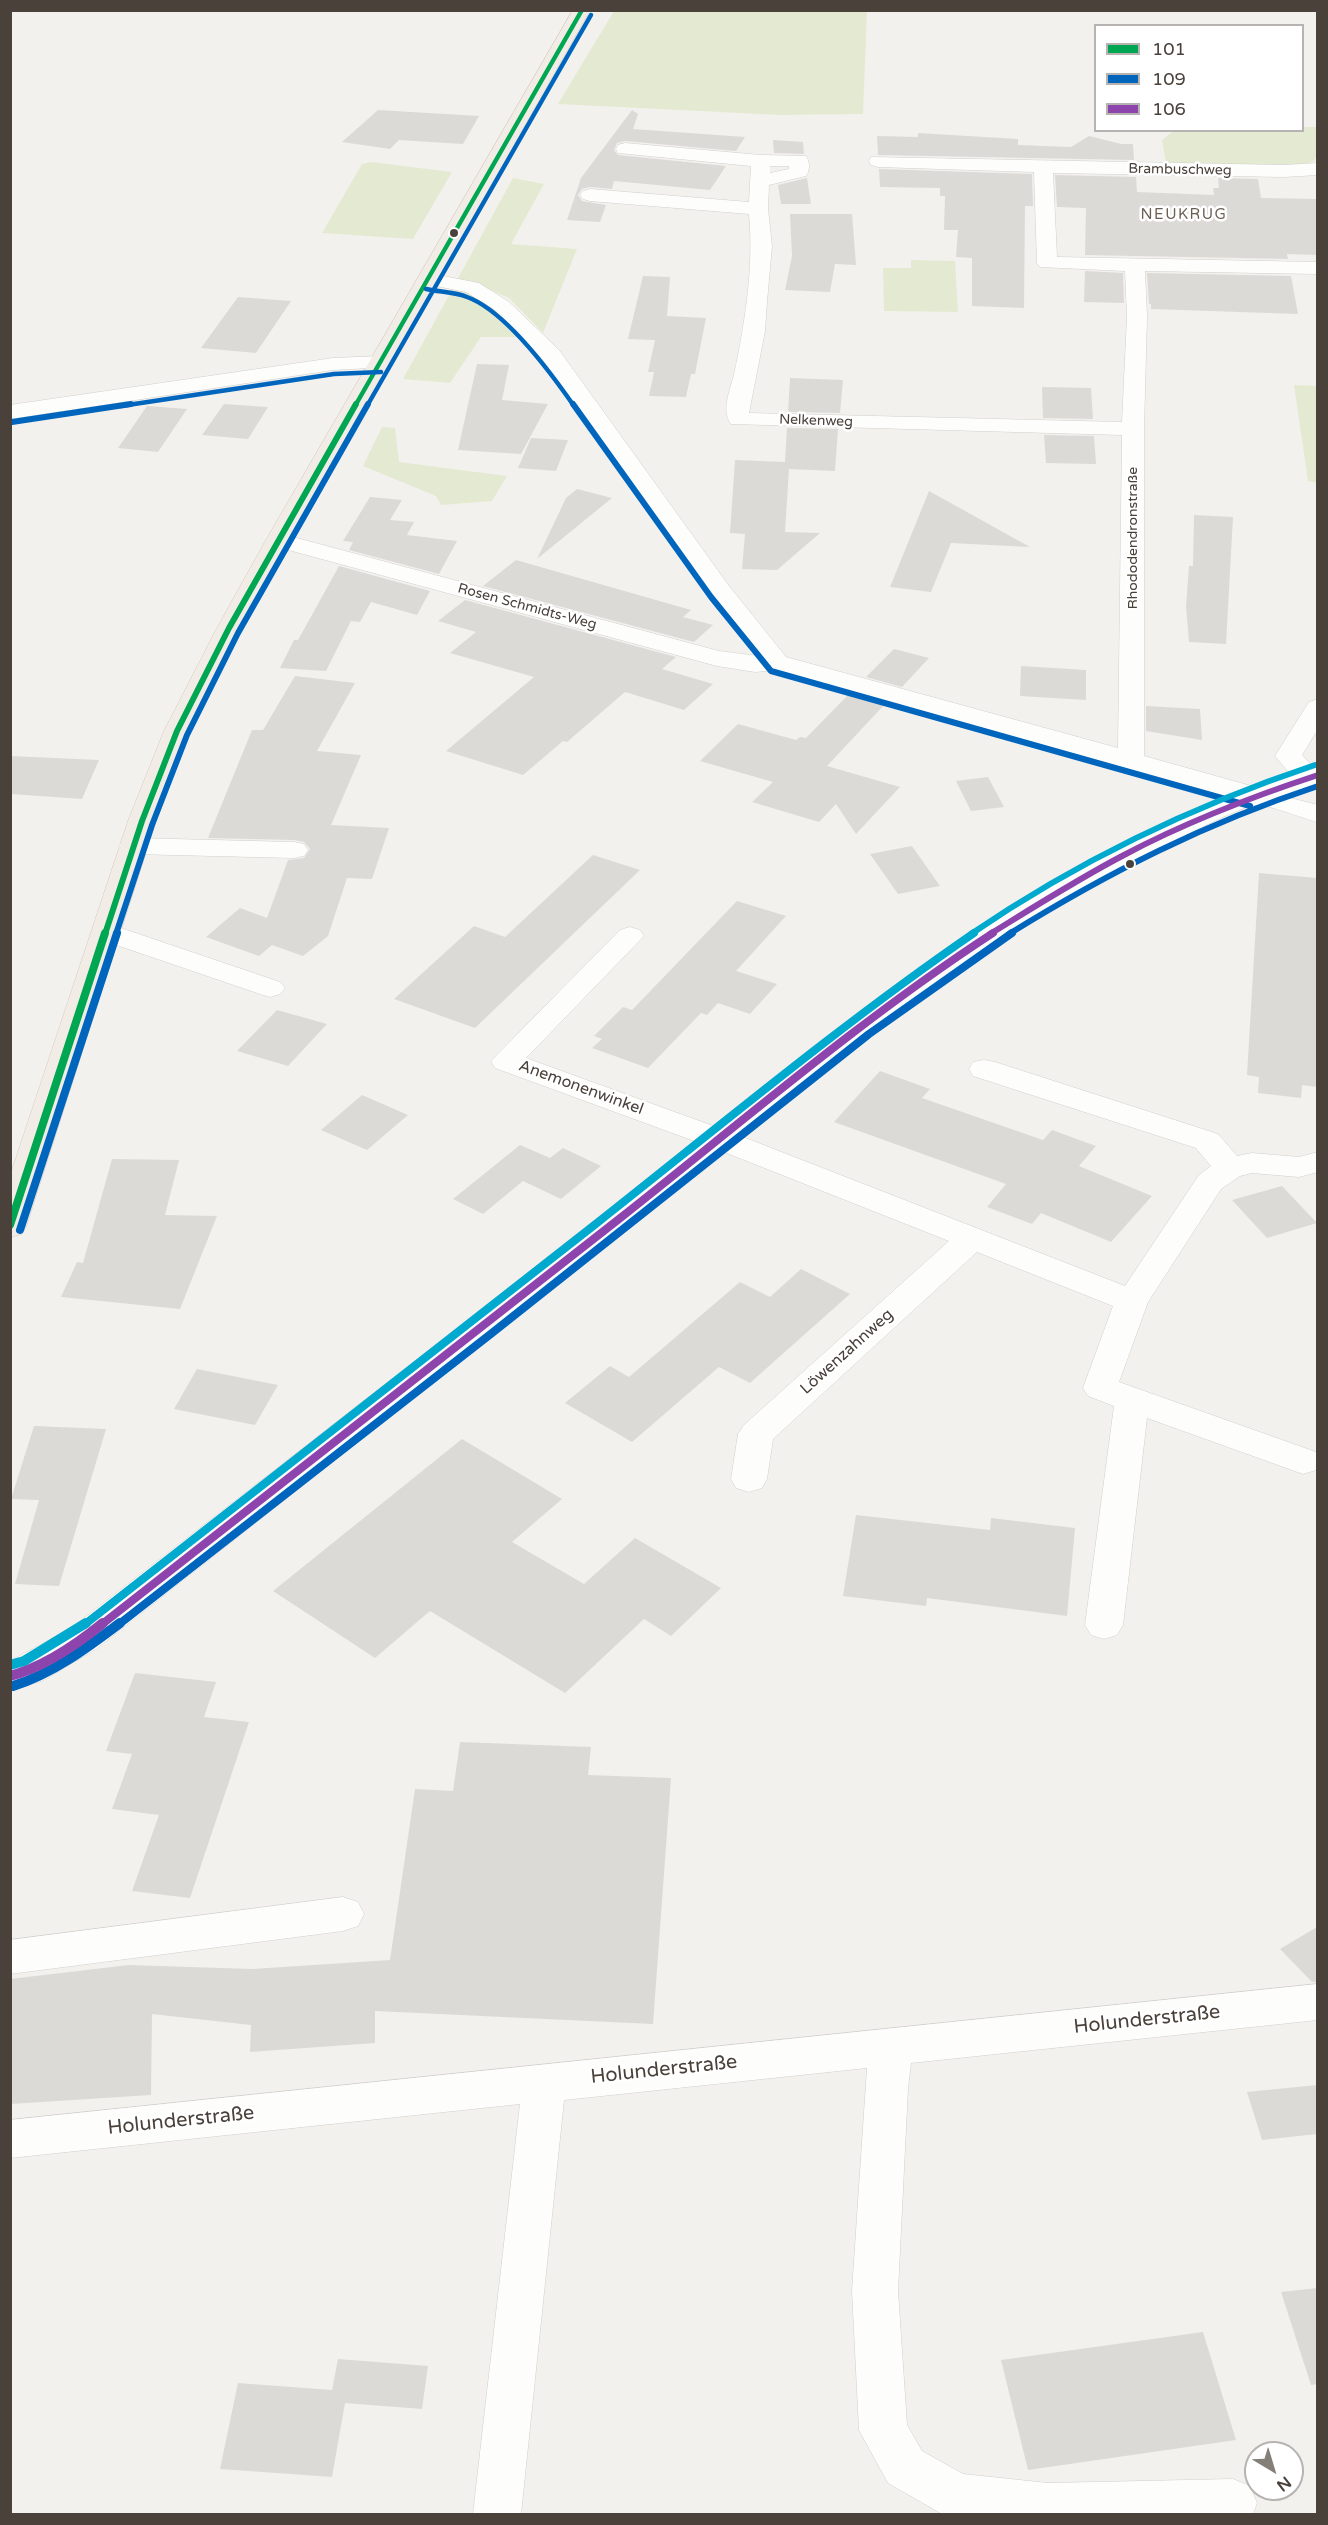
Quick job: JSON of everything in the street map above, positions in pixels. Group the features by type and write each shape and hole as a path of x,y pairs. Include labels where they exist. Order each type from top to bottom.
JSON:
{"main road":[{"path":"10,1227 133,846 177,731 229,628 278,540 582,10"}],"street":[{"name":"Nelkenweg","path":"625,149 761,171 758,209 762,246 754,331 737,409 739,418 1133,429"},
{"name":"Brambuschweg","path":"878,161 1018,164 1043,167 1284,171 1317,169"},
{"path":"1043,167 1047,262 1317,268"},
{"path":"590,195 758,209"},
{"name":"Rhododendronstraße","path":"1131,760 1133,429 1137,316 1135,263"},
{"path":"429,279 472,287 502,306 551,355 720,591 777,662"},
{"path":"10,412 333,364 381,362"},
{"name":"Rosen Schmidts-Weg","path":"278,540 717,658 755,664 777,662 1317,814"},
{"path":"1313,776 1288,756 1317,707"},
{"path":"10,1676 28,1671 83,1639 720,1139 952,961 1062,889 1156,838 1253,796 1313,776"},
{"path":"133,846 294,850"},
{"path":"106,932 270,988"},
{"name":"Anemonenwinkel","path":"630,936 506,1061 720,1139"},
{"path":"984,1069 1207,1141 1230,1168"},
{"path":"720,1139 1132,1301"},
{"path":"1104,1625 1116,1393 1132,1301 1210,1182 1230,1168 1252,1163 1299,1167 1317,1162"},
{"name":"Löwenzahnweg","path":"749,1479 756,1434 971,1239"},
{"path":"1116,1393 1303,1461"},
{"path":"10,1957 343,1914"},
{"name":"Holunderstraße","path":"10,2139 1317,2002"},
{"path":"892,2047 886,2088 875,2291 883,2430 905,2467 957,2498 1048,2507 1233,2503"},
{"path":"497,2514 544,2083"}],"green space":[{"path":"614,11 867,11 863,114 780,115 558,104"},
{"path":"1304,127 1317,127 1317,154 1314,161 1295,168 1166,164 1162,140 1172,132 1304,132"},
{"path":"371,162 452,172 413,239 322,233 362,164"},
{"path":"513,178 544,184 511,244 577,249 543,333 509,298 476,284 457,280"},
{"path":"911,260 955,261 958,312 884,311 883,268 911,268"},
{"path":"453,288 483,300 499,313 520,337 481,337 450,383 403,379"},
{"path":"1294,385 1317,386 1317,483 1308,481"},
{"path":"382,427 395,428 399,462 507,476 492,501 441,505 436,496 363,466"}],"building":[{"path":"378,110 479,116 463,144 399,140 390,149 342,142"},
{"path":"632,110 638,114 633,129 745,137 736,151 625,141 617,143 614,150 618,155 726,166 710,190 614,181 612,189 590,187 582,189 578,195 582,201 606,205 600,222 567,220 581,178"},
{"path":"918,133 1018,139 1018,145 1071,147 1089,136 1121,144 1133,144 1134,160 878,155 877,136 918,137"},
{"path":"773,140 803,142 804,154 774,153"},
{"path":"879,169 1032,174 1033,206 1025,206 1024,308 972,306 972,258 956,257 958,230 944,230 945,196 940,196 940,188 880,187"},
{"path":"1055,175 1136,177 1137,192 1214,195 1213,188 1219,188 1218,178 1258,179 1261,198 1317,199 1317,255 1287,254 1288,259 1085,255 1086,208 1057,207"},
{"path":"807,178 811,204 781,204 778,185"},
{"path":"790,214 852,214 856,265 835,264 830,292 785,290 792,256"},
{"path":"1085,271 1123,273 1124,303 1084,302"},
{"path":"1147,273 1291,276 1298,314 1151,309"},
{"path":"643,276 670,277 667,316 706,318 695,374 691,374 686,397 649,396 654,372 648,372 655,340 628,339"},
{"path":"238,297 291,301 256,353 201,348"},
{"path":"477,364 509,365 502,400 548,404 521,454 458,450"},
{"path":"790,378 843,380 840,413 788,412"},
{"path":"1042,387 1091,388 1093,419 1043,418"},
{"path":"224,404 268,407 248,439 202,435"},
{"path":"147,406 187,409 158,452 118,448"},
{"path":"787,428 838,429 835,471 789,469 785,532 820,533 777,570 742,569 745,534 730,533 735,460 785,462"},
{"path":"1044,435 1094,436 1096,464 1046,463"},
{"path":"531,438 568,440 556,471 518,468"},
{"path":"577,489 612,498 537,559 566,498"},
{"path":"929,491 1030,547 951,543 931,592 890,587"},
{"path":"370,497 402,500 390,520 414,522 407,535 457,541 439,574 349,550 353,542 343,541"},
{"path":"1194,515 1233,517 1226,644 1189,642 1186,606 1189,566 1193,566"},
{"path":"516,560 691,610 683,617 713,625 694,642 483,586"},
{"path":"339,566 430,591 417,615 371,602 360,622 351,621 326,671 280,668 294,640 298,640"},
{"path":"465,600 676,657 662,669 713,684 684,710 625,692 567,742 563,741 523,775 446,751 534,677 450,653 476,632 438,621"},
{"path":"894,649 929,658 902,687 866,677"},
{"path":"1021,666 1086,670 1086,700 1020,696"},
{"path":"295,676 355,683 317,751 361,755 331,825 389,828 372,879 347,878 328,936 303,956 272,945 259,956 206,937 240,908 267,918 288,860 304,858 310,849 304,842 294,840 208,838 252,730 263,730"},
{"path":"850,693 886,703 827,766 900,787 856,834 836,804 819,822 752,802 773,782 700,761 738,724 796,740 800,737 806,738"},
{"path":"1146,706 1200,709 1202,740 1146,731"},
{"path":"10,756 99,760 82,799 10,794"},
{"path":"988,777 1004,807 971,811 956,781"},
{"path":"912,846 940,886 898,894 870,854"},
{"path":"593,855 640,870 475,1028 394,999 474,926 505,937"},
{"path":"1259,873 1317,878 1317,1087 1302,1085 1301,1098 1258,1093 1259,1077 1247,1075"},
{"path":"737,901 786,916 736,971 777,984 750,1014 718,1003 707,1015 701,1013 648,1068 592,1048 602,1039 594,1036 623,1007 632,1010"},
{"path":"277,1010 327,1024 288,1066 237,1051"},
{"path":"880,1071 930,1089 922,1098 1043,1140 1052,1130 1096,1146 1079,1166 1152,1196 1111,1242 1041,1213 1032,1224 987,1207 1006,1184 834,1122"},
{"path":"362,1095 408,1115 367,1150 321,1130"},
{"path":"520,1145 550,1158 563,1148 601,1166 561,1199 523,1181 483,1214 453,1199"},
{"path":"112,1159 179,1160 165,1215 217,1216 180,1309 61,1297 77,1262 83,1263"},
{"path":"1282,1186 1317,1223 1267,1238 1232,1200"},
{"path":"801,1269 850,1294 750,1383 719,1367 632,1442 565,1403 610,1366 629,1377 740,1282 770,1297"},
{"path":"197,1369 278,1385 255,1425 174,1409"},
{"path":"34,1426 106,1429 59,1586 15,1584 39,1500 11,1499"},
{"path":"462,1439 562,1499 512,1542 584,1584 635,1538 721,1588 671,1636 644,1619 565,1693 430,1611 375,1658 273,1591"},
{"path":"856,1515 990,1530 991,1518 1075,1528 1067,1616 927,1598 926,1606 843,1596"},
{"path":"135,1673 216,1682 204,1717 249,1722 190,1898 132,1891 159,1815 112,1809 132,1754 106,1751"},
{"path":"460,1742 591,1747 588,1775 671,1778 653,2024 375,2011 375,2043 250,2052 251,2025 152,2014 151,2095 10,2104 10,1979 129,1965 252,1969 390,1960 415,1789 453,1791"},
{"path":"1317,1927 1317,1982 1312,1982 1280,1949"},
{"path":"1317,2085 1317,2134 1262,2140 1247,2092"},
{"path":"1317,2288 1317,2384 1311,2385 1281,2292"},
{"path":"1203,2332 1236,2440 1028,2470 1001,2360"},
{"path":"338,2359 428,2366 422,2409 345,2403 332,2477 220,2469 238,2383 332,2390"}],"transit line":[{"name":"101","path":"10,1225 142,821 177,731 229,628 278,540 582,10"},
{"name":"109","path":"20,1230 152,825 187,735 238,633 287,545 591,15"},
{"name":"109","path":"426,289 468,297 495,314 543,362 711,597 771,671 1250,806"},
{"name":"109","path":"12,422 334,374 381,372"},
{"path":"10,1665 24,1661 77,1630 483,1313 798,1062 985,925 1050,884 1141,834 1214,801 1315,765"},
{"name":"106","path":"10,1676 28,1671 83,1639 488,1323 802,1072 989,935 1054,894 1145,844 1218,811 1318,775"},
{"name":"109","path":"13,1686 32,1680 89,1647 492,1333 807,1082 932,987 997,942 1062,901 1152,852 1222,821 1318,786"}],"district":[{"name":"NEUKRUG","path":"1184,215"}]}
